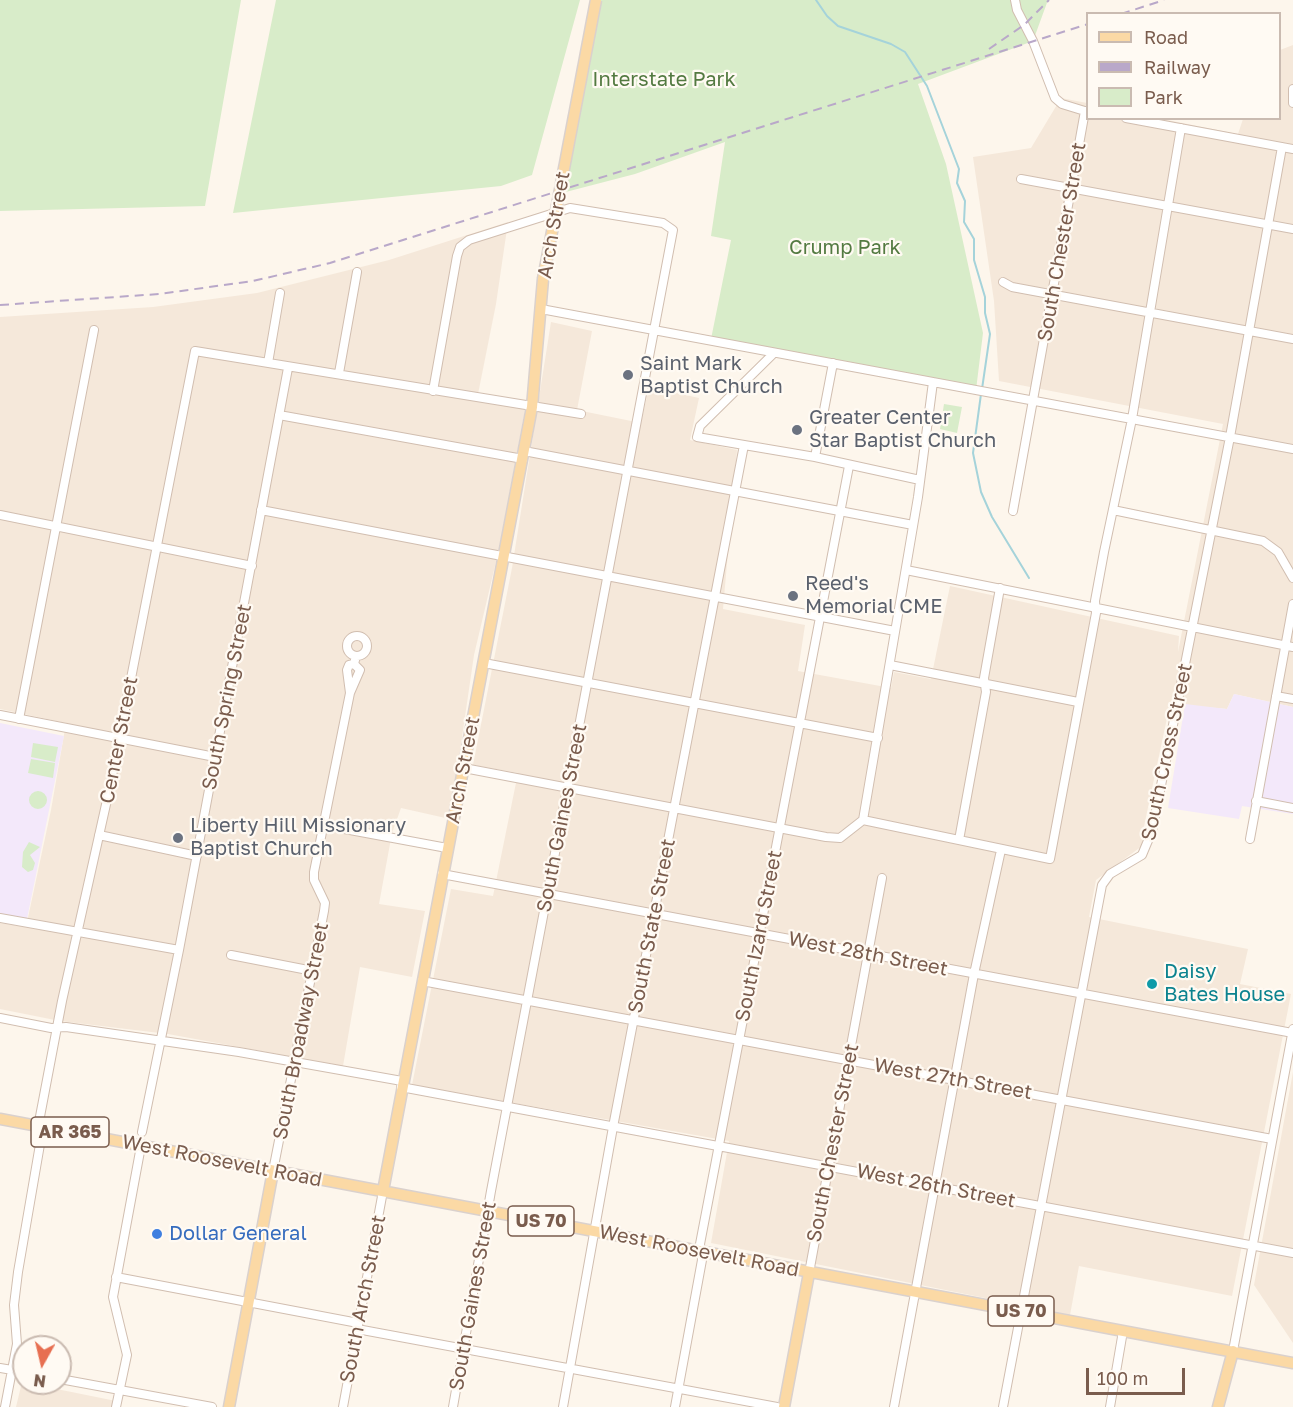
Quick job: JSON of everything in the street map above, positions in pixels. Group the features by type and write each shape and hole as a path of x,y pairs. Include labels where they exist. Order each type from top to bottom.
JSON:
{"main road":[{"name":"Arch Street","path":"383,1191 524,455 532,407 543,279 596,0"},
{"name":"West Roosevelt Road","path":"0,1119 1293,1363"},
{"name":"South Broadway Street","path":"229,1407 273,1171"},
{"name":"South Chester Street","path":"784,1407 809,1273"},
{"path":"1218,1407 1233,1351"}],"street":[{"name":"South Chester Street","path":"1013,511 1086,111 1062,104 1055,98 1033,41 1017,10 1015,0"},
{"path":"1293,89 1293,103"},
{"path":"1137,120 1293,149"},
{"path":"863,820 1050,859 1095,606 1132,419 1182,128"},
{"name":"South Cross Street","path":"1003,1407 1060,1100 1104,881 1110,874 1139,857 1149,842 1230,437 1282,147"},
{"path":"1021,179 1293,229"},
{"name":"South Gaines Street","path":"433,391 460,247 474,237 570,208 663,223 673,230 507,1107 453,1407"},
{"path":"339,373 357,272"},
{"path":"1003,282 1012,287 1053,296 1293,339"},
{"path":"280,293 268,363 581,414"},
{"path":"541,309 1293,449"},
{"path":"19,719 58,527 94,330"},
{"name":"Center Street","path":"18,1335 14,1305 18,1272 57,1029 119,739 195,351 268,363"},
{"path":"774,353 700,426 697,437 815,457 920,480"},
{"path":"815,457 833,363"},
{"name":"South Spring Street","path":"142,1132 162,1040 288,368"},
{"path":"464,768 674,810 840,838 863,820 906,570 933,382"},
{"path":"279,415 628,471 913,525"},
{"name":"South State Street","path":"563,1407 613,1127 744,445"},
{"name":"South Izard Street","path":"675,1407 739,1040 849,466"},
{"path":"261,510 895,631"},
{"path":"1113,510 1211,532 1255,538 1271,546 1287,565 1293,578"},
{"path":"0,515 252,566"},
{"path":"906,570 1095,606 1289,647"},
{"path":"959,840 986,692 984,683 1000,588"},
{"path":"1250,839 1276,696 1289,647 1293,604"},
{"name":"South Broadway Street","path":"273,1171 296,1062 325,903 313,876 350,693 347,670 355,660"},
{"path":"483,663 878,738"},
{"path":"890,665 1078,702"},
{"path":"1276,696 1293,699"},
{"path":"0,715 215,757"},
{"path":"1256,801 1293,808"},
{"path":"323,825 447,848"},
{"path":"99,835 197,856"},
{"path":"894,1407 953,1080 1000,850"},
{"name":"West 28th Street","path":"442,874 1293,1032"},
{"name":"South Chester Street","path":"809,1273 882,878"},
{"path":"0,918 179,950"},
{"path":"231,955 313,971"},
{"name":"West 27th Street","path":"422,981 1272,1139"},
{"name":"West 26th Street","path":"0,1018 57,1029 66,1027 162,1040 296,1062 507,1107 1293,1253"},
{"path":"1233,1351 1293,1032"},
{"path":"116,1407 127,1355 114,1304 116,1277 141,1146"},
{"name":"South Arch Street","path":"343,1407 383,1191"},
{"path":"116,1277 248,1302 464,1349 777,1407"},
{"path":"1110,1407 1123,1331"},
{"path":"0,1368 12,1370"},
{"name":"Center Street","path":"5,1407 12,1370"},
{"path":"72,1381 212,1407"}],"shaded area":[{"path":"1293,45 1293,707 1234,694 1227,709 1170,704 1143,831 1142,846 1096,880 1089,917 1248,949 1240,984 1291,994 1232,1296 1079,1266 1070,1315 711,1243 729,1141 412,1085 451,889 493,896 518,773 473,765 512,568 551,322 592,331 577,410 641,423 649,387 699,398 690,440 737,450 723,609 805,625 798,671 891,688 894,672 931,679 950,586 1179,636 1178,652 1223,424 999,381 994,301 973,157 1031,148 1061,98 1086,103 1086,120 1167,120 1238,134 1243,120 1281,120 1281,50"},
{"path":"508,222 496,304 478,394 525,410 499,549 474,655 450,819 401,808 392,833 379,904 425,911 412,977 360,967 343,1066 168,1034 60,1021 0,1009 0,923 26,927 51,810 66,723 0,709 0,317 153,307 257,293 389,260"},
{"path":"1234,694 1293,707 1293,814 1242,806 1239,819 1168,808 1185,704 1227,709"},
{"path":"0,723 64,736 27,919 0,914"},
{"path":"1293,1072 1293,1343 1254,1285"},
{"path":"72,1392 116,1401 114,1407 16,1407 19,1395 72,1395"}],"green space":[{"path":"0,0 241,0 205,206 0,211"},
{"path":"276,0 580,0 532,175 501,186 233,213"},
{"path":"596,0 1048,0 1033,41 918,84 946,164 983,333 976,390 711,339 731,240 711,236 725,142 635,174 558,194"},
{"path":"944,404 962,407 957,433 940,429"},
{"path":"33,743 58,747 55,762 31,757"},
{"path":"31,759 55,763 53,778 28,773"},
{"path":"38,791 44,794 47,800 44,806 38,809 32,806 29,800 32,794"},
{"path":"29,842 40,847 30,855 35,863 33,870 28,872 22,867 23,852"}],"waterway":[{"path":"816,0 827,16 838,26 891,44 905,52 927,86 959,169 957,183 965,201 964,222 974,239 974,260 985,297 985,313 990,334 982,389"},
{"path":"981,394 973,453 981,492 992,517 1029,578"}],"railway":[{"path":"989,49 1024,25 1049,0"},
{"path":"1127,12 1164,0"},
{"path":"0,305 159,294 253,281 330,263 1086,25"}],"place":[{"name":"Saint Mark Baptist Church","path":"628,375"},
{"name":"Greater Center Star Baptist Church","path":"797,430"},
{"name":"Reed's Memorial CME","path":"793,596"},
{"name":"Liberty Hill Missionary Baptist Church","path":"178,838"},
{"name":"Daisy Bates House","path":"1152,984"},
{"name":"Dollar General","path":"157,1234"}],"park label":[{"name":"Interstate Park","path":"664,80"},
{"name":"Crump Park","path":"845,248"}]}
